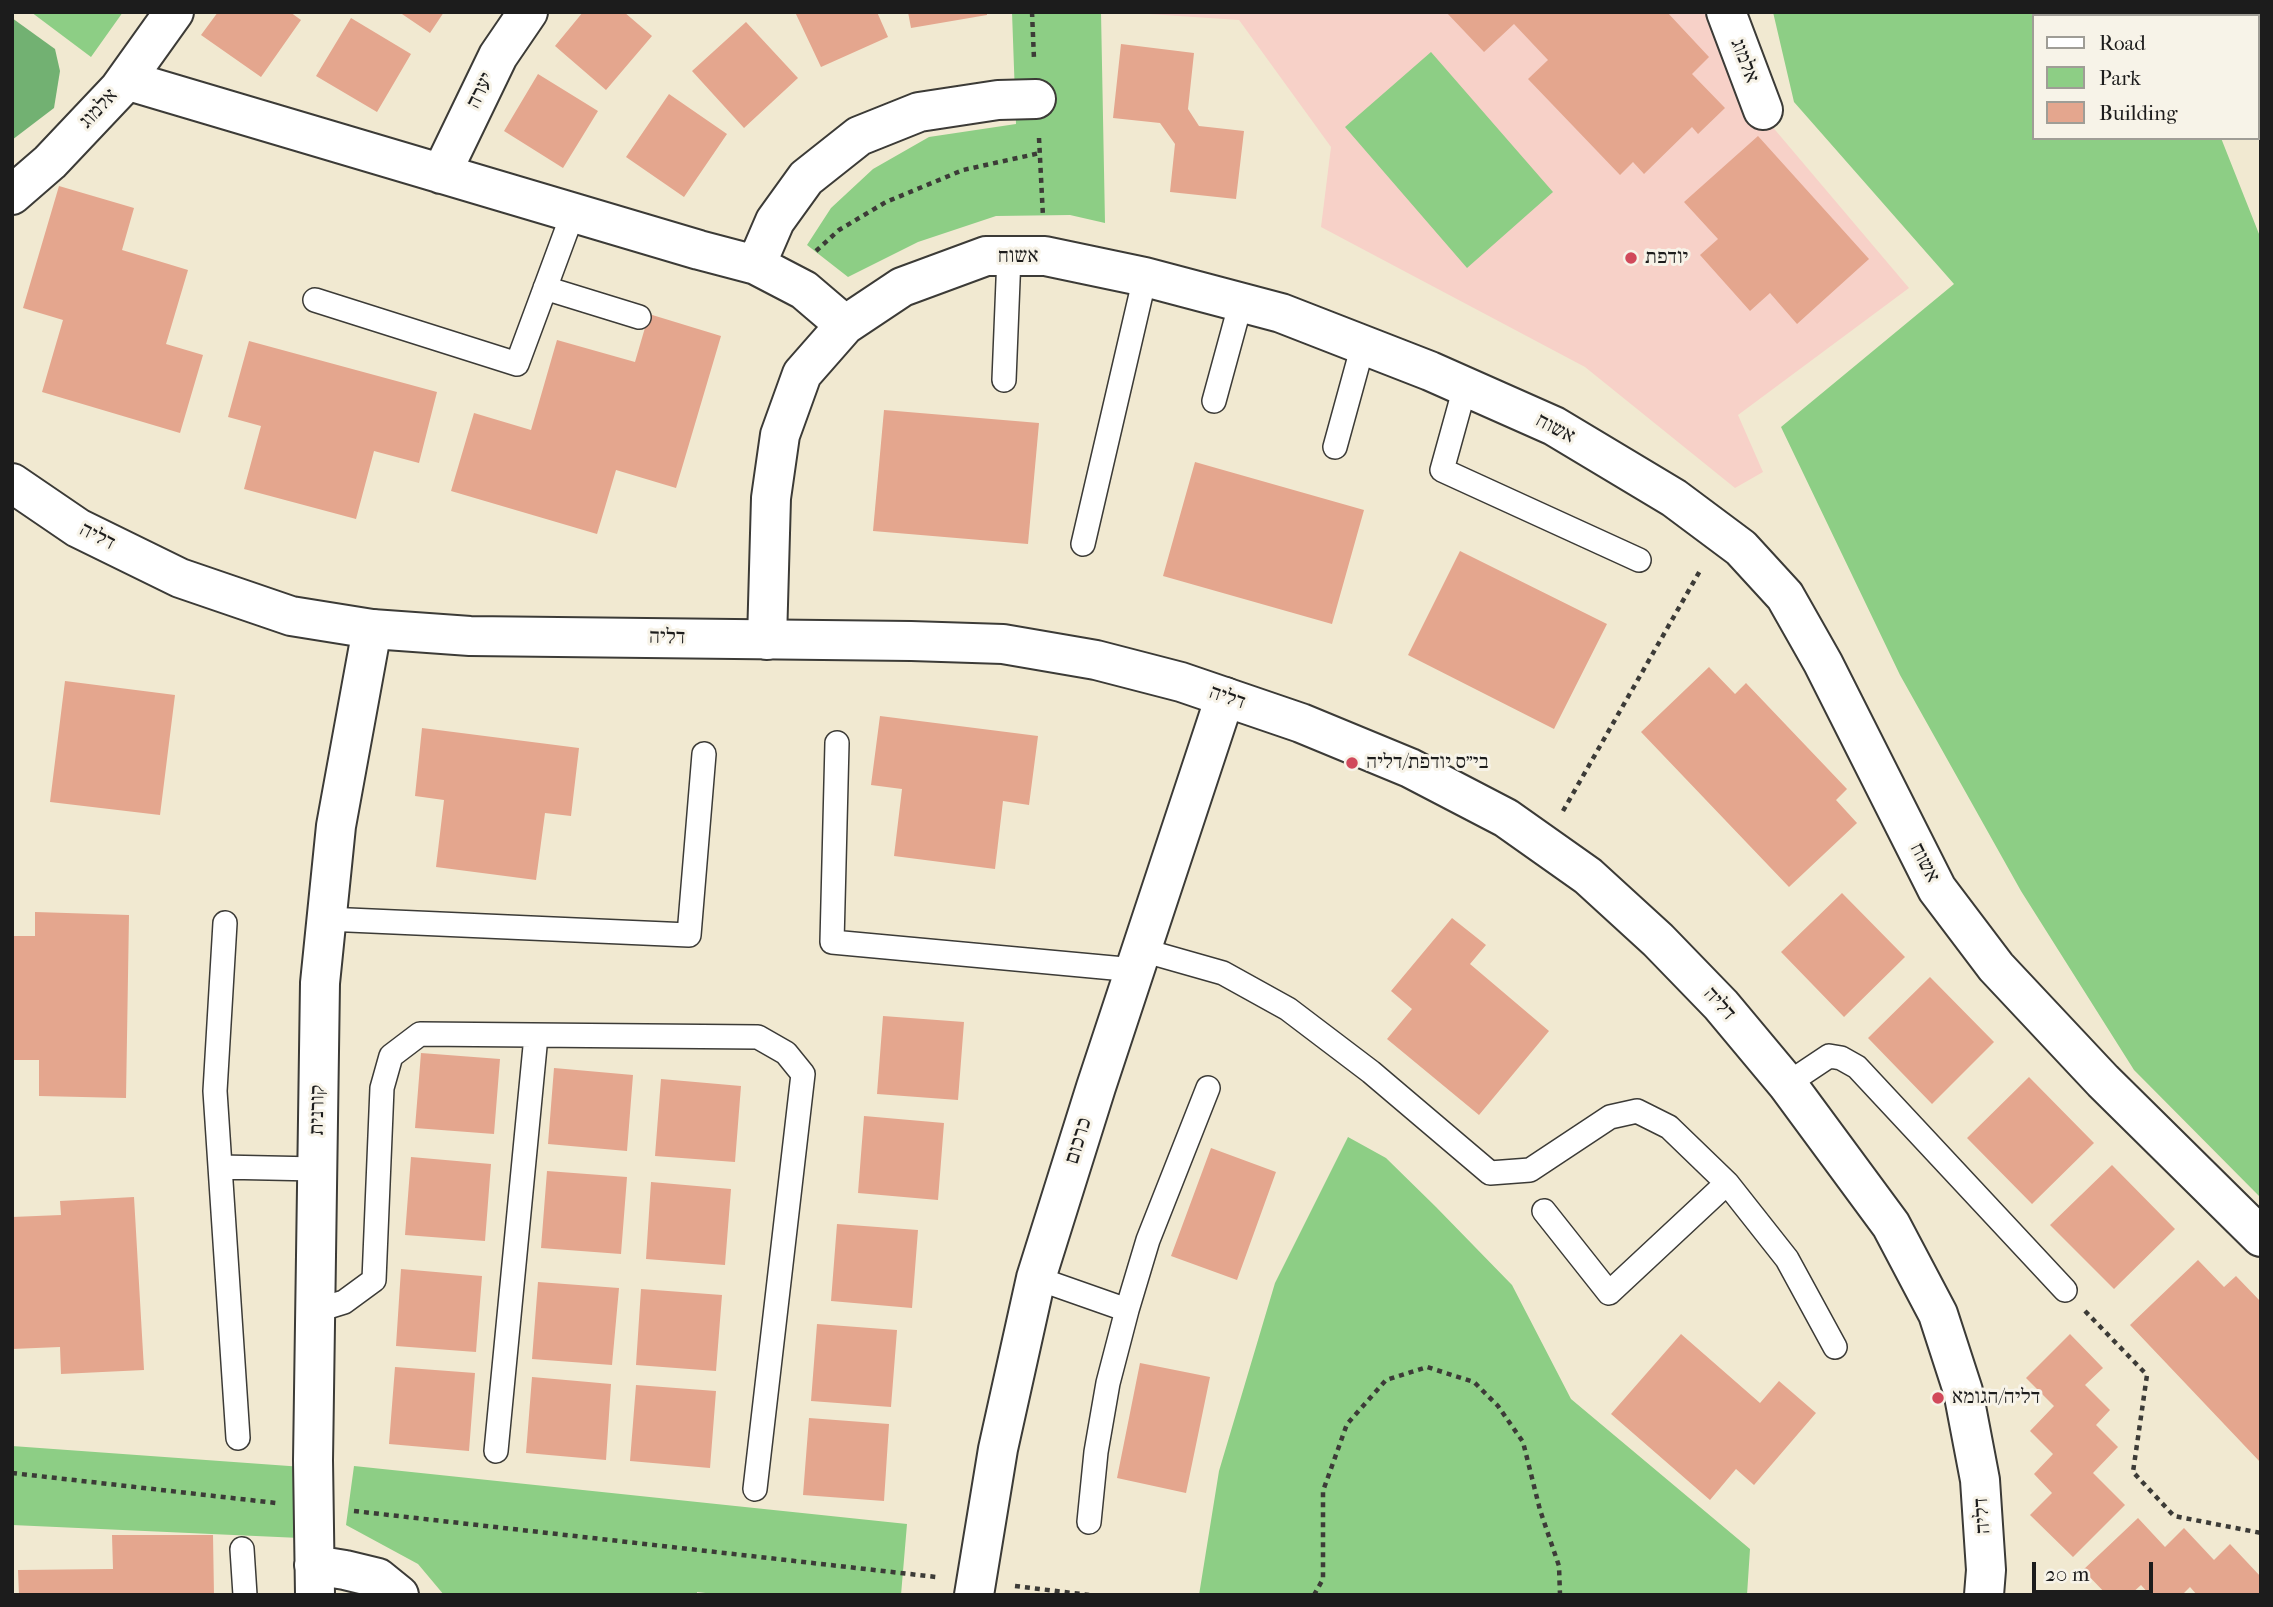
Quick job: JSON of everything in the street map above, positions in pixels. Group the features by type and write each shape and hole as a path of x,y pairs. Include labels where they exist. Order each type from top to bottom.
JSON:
{"street":[{"name":"אלמוג","path":"12,195 50,162 126,80 174,12"},
{"name":"יערה","path":"441,174 498,56 528,12"},
{"name":"אלמוג","path":"1726,12 1763,110"},
{"path":"126,80 769,272 804,290 845,325"},
{"path":"769,272 775,221 806,178 859,136 919,112 998,100 1037,99"},
{"name":"אשוח","path":"767,640 771,498 780,435 802,374 845,325 902,287 985,256 1045,256 1145,277 1281,313 1430,371 1554,426 1674,498 1741,548 1785,596 1823,663 1937,889 1996,967 2103,1081 2261,1237"},
{"name":"דליה","path":"12,483 78,528 180,578 291,616 372,629 470,636 1003,644 1096,660 1181,682 1301,723 1410,768 1506,818 1588,876 1658,940 1721,1005 1787,1084 1891,1225 1938,1314 1963,1391 1980,1480 1986,1570 1984,1595"},
{"name":"קורנית","path":"315,1580 315,1311 320,983 336,826 372,629"},
{"name":"כרכום","path":"975,1588 998,1450 1037,1278 1225,697"},
{"path":"315,1580 345,1570 378,1578 399,1595"}],"lane":[{"path":"315,300 517,365 573,213"},
{"path":"1004,380 1009,256"},
{"path":"1083,544 1145,277"},
{"path":"545,288 639,317"},
{"path":"1214,401 1241,302"},
{"path":"1335,447 1363,345"},
{"path":"1465,387 1442,470 1639,560"},
{"path":"837,743 832,942 1138,960 1223,973 1288,1009 1371,1072 1489,1173 1530,1170 1610,1117 1637,1111 1669,1127 1727,1183 1787,1259 1835,1347"},
{"path":"327,919 689,935 704,754"},
{"path":"225,923 215,1091 238,1438"},
{"path":"315,1311 344,1302 374,1280 382,1088 391,1056 420,1034 758,1037 786,1053 803,1074 755,1489"},
{"path":"496,1451 536,1036"},
{"path":"1787,1084 1829,1056 1841,1058 1857,1067 2065,1290"},
{"path":"1089,1522 1096,1452 1108,1383 1127,1310 1148,1240 1208,1088"},
{"path":"220,1167 317,1169"},
{"path":"1544,1211 1609,1293 1727,1183"},
{"path":"1037,1278 1127,1310"},
{"path":"242,1549 245,1595"}],"path":[{"path":"769,272 886,202 963,170 1040,153"},
{"path":"1544,845 1722,534"},
{"path":"2065,1290 2147,1375 2133,1472 2174,1516 2261,1532"},
{"path":"1314,1595 1323,1579 1323,1491 1348,1424 1386,1380 1427,1367 1474,1382 1498,1406 1523,1442 1559,1566 1560,1595"},
{"path":"12,1473 975,1588 1089,1595"}],"shaded area":[{"name":"יודפת","path":"1119,12 1709,12 1743,92 1909,288 1738,415 1763,472 1735,488 1585,367 1321,227 1331,147 1239,20"}],"green space":[{"path":"31,12 123,12 91,57"},
{"path":"1012,12 1101,12 1105,223 1070,215 996,216 918,242 848,277 807,245 831,208 873,169 929,137 1016,124"},
{"path":"1773,12 2172,12 2032,14 2032,140 2222,140 2261,239 2261,1198 2134,1070 2021,891 1900,675 1781,427 1954,284 1794,102"},
{"path":"12,18 55,49 60,71 54,108 12,140"},
{"path":"1431,52 1553,192 1467,268 1345,127"},
{"path":"1348,1137 1386,1158 1512,1285 1571,1399 1750,1549 1747,1595 1199,1595 1219,1471 1275,1283"},
{"path":"12,1446 303,1467 300,1538 12,1525"},
{"path":"354,1466 907,1524 901,1595 723,1595 697,1592 697,1595 444,1595 418,1564 346,1525"}],"building":[{"path":"218,12 290,12 301,20 261,77 201,35"},
{"path":"399,12 444,12 430,33"},
{"path":"583,12 624,12 652,36 606,90 555,46"},
{"path":"795,12 877,12 888,37 821,67"},
{"path":"908,12 987,12 987,15 911,28"},
{"path":"1446,12 1667,12 1709,57 1692,74 1725,108 1698,134 1692,127 1644,174 1633,162 1620,175 1528,79 1548,60 1514,24 1484,52"},
{"path":"351,18 411,54 377,112 316,76"},
{"path":"746,22 798,78 744,128 692,71"},
{"path":"1121,44 1194,53 1188,109 1199,126 1244,131 1236,199 1170,192 1175,144 1160,123 1113,118"},
{"path":"538,74 598,111 563,168 504,131"},
{"path":"669,94 727,134 684,197 626,157"},
{"path":"1758,136 1869,259 1797,324 1770,293 1750,311 1700,255 1718,239 1684,202"},
{"path":"59,186 134,208 122,250 188,270 166,344 203,355 180,433 42,392 63,320 23,308"},
{"path":"649,314 721,336 676,488 616,470 597,534 451,491 474,413 531,430 557,340 635,362"},
{"path":"249,341 437,392 419,463 374,451 356,519 244,489 261,426 228,417"},
{"path":"884,410 1039,423 1028,544 873,531"},
{"path":"1195,462 1364,510 1332,624 1163,576"},
{"path":"1460,551 1607,624 1554,729 1408,655"},
{"path":"1709,667 1735,694 1746,683 1847,789 1836,800 1857,823 1789,887 1641,732"},
{"path":"65,681 175,695 160,815 50,802"},
{"path":"880,716 1038,736 1029,805 1003,801 995,869 894,856 902,789 871,785"},
{"path":"422,728 579,748 571,816 545,813 536,880 436,867 444,800 415,796"},
{"path":"1842,893 1905,957 1844,1017 1781,952"},
{"path":"35,912 129,915 126,1098 39,1096 39,1060 12,1060 12,936 35,936"},
{"path":"1452,918 1486,945 1470,964 1549,1031 1479,1115 1387,1039 1412,1009 1391,991"},
{"path":"1930,977 1994,1042 1932,1104 1868,1038"},
{"path":"883,1016 964,1022 958,1100 877,1094"},
{"path":"421,1053 500,1059 494,1134 415,1128"},
{"path":"554,1068 633,1075 627,1151 548,1144"},
{"path":"2029,1077 2094,1143 2032,1204 1967,1138"},
{"path":"661,1079 741,1086 735,1162 655,1156"},
{"path":"864,1116 944,1123 938,1200 858,1193"},
{"path":"1211,1148 1276,1172 1237,1280 1171,1256"},
{"path":"411,1157 491,1164 485,1241 405,1235"},
{"path":"2112,1165 2175,1229 2114,1289 2050,1225"},
{"path":"547,1171 627,1177 621,1254 541,1248"},
{"path":"651,1182 731,1189 725,1265 646,1259"},
{"path":"134,1197 144,1370 61,1374 60,1347 12,1349 12,1217 61,1215 60,1201"},
{"path":"837,1224 918,1230 912,1308 831,1301"},
{"path":"2198,1260 2224,1287 2236,1276 2261,1302 2261,1463 2130,1325"},
{"path":"401,1269 482,1276 476,1352 396,1346"},
{"path":"538,1282 619,1288 612,1365 532,1359"},
{"path":"641,1289 722,1295 716,1371 636,1365"},
{"path":"817,1324 897,1330 891,1407 811,1401"},
{"path":"1681,1334 1760,1403 1779,1381 1816,1413 1754,1485 1736,1469 1710,1500 1611,1414"},
{"path":"2070,1334 2103,1368 2085,1385 2110,1410 2096,1425 2118,1447 2093,1473 2125,1505 2073,1557 2030,1515 2052,1493 2034,1474 2053,1454 2030,1431 2054,1406 2026,1378"},
{"path":"1140,1363 1210,1377 1186,1493 1117,1478"},
{"path":"395,1367 475,1373 469,1451 389,1444"},
{"path":"532,1377 611,1384 606,1460 526,1453"},
{"path":"636,1385 716,1391 710,1468 630,1461"},
{"path":"809,1418 889,1424 884,1501 803,1495"},
{"path":"2138,1518 2165,1547 2184,1528 2214,1560 2230,1544 2261,1577 2261,1595 2197,1595 2190,1587 2182,1595 2150,1595 2141,1585 2130,1595 2107,1595 2083,1570"},
{"path":"112,1535 213,1535 214,1595 19,1595 18,1570 113,1569"}],"place":[{"name":"יודפת","path":"1631,258"},
{"name":"בי״ס יודפת/דליה","path":"1352,763"},
{"name":"דליה/הגומא","path":"1938,1398"}]}
